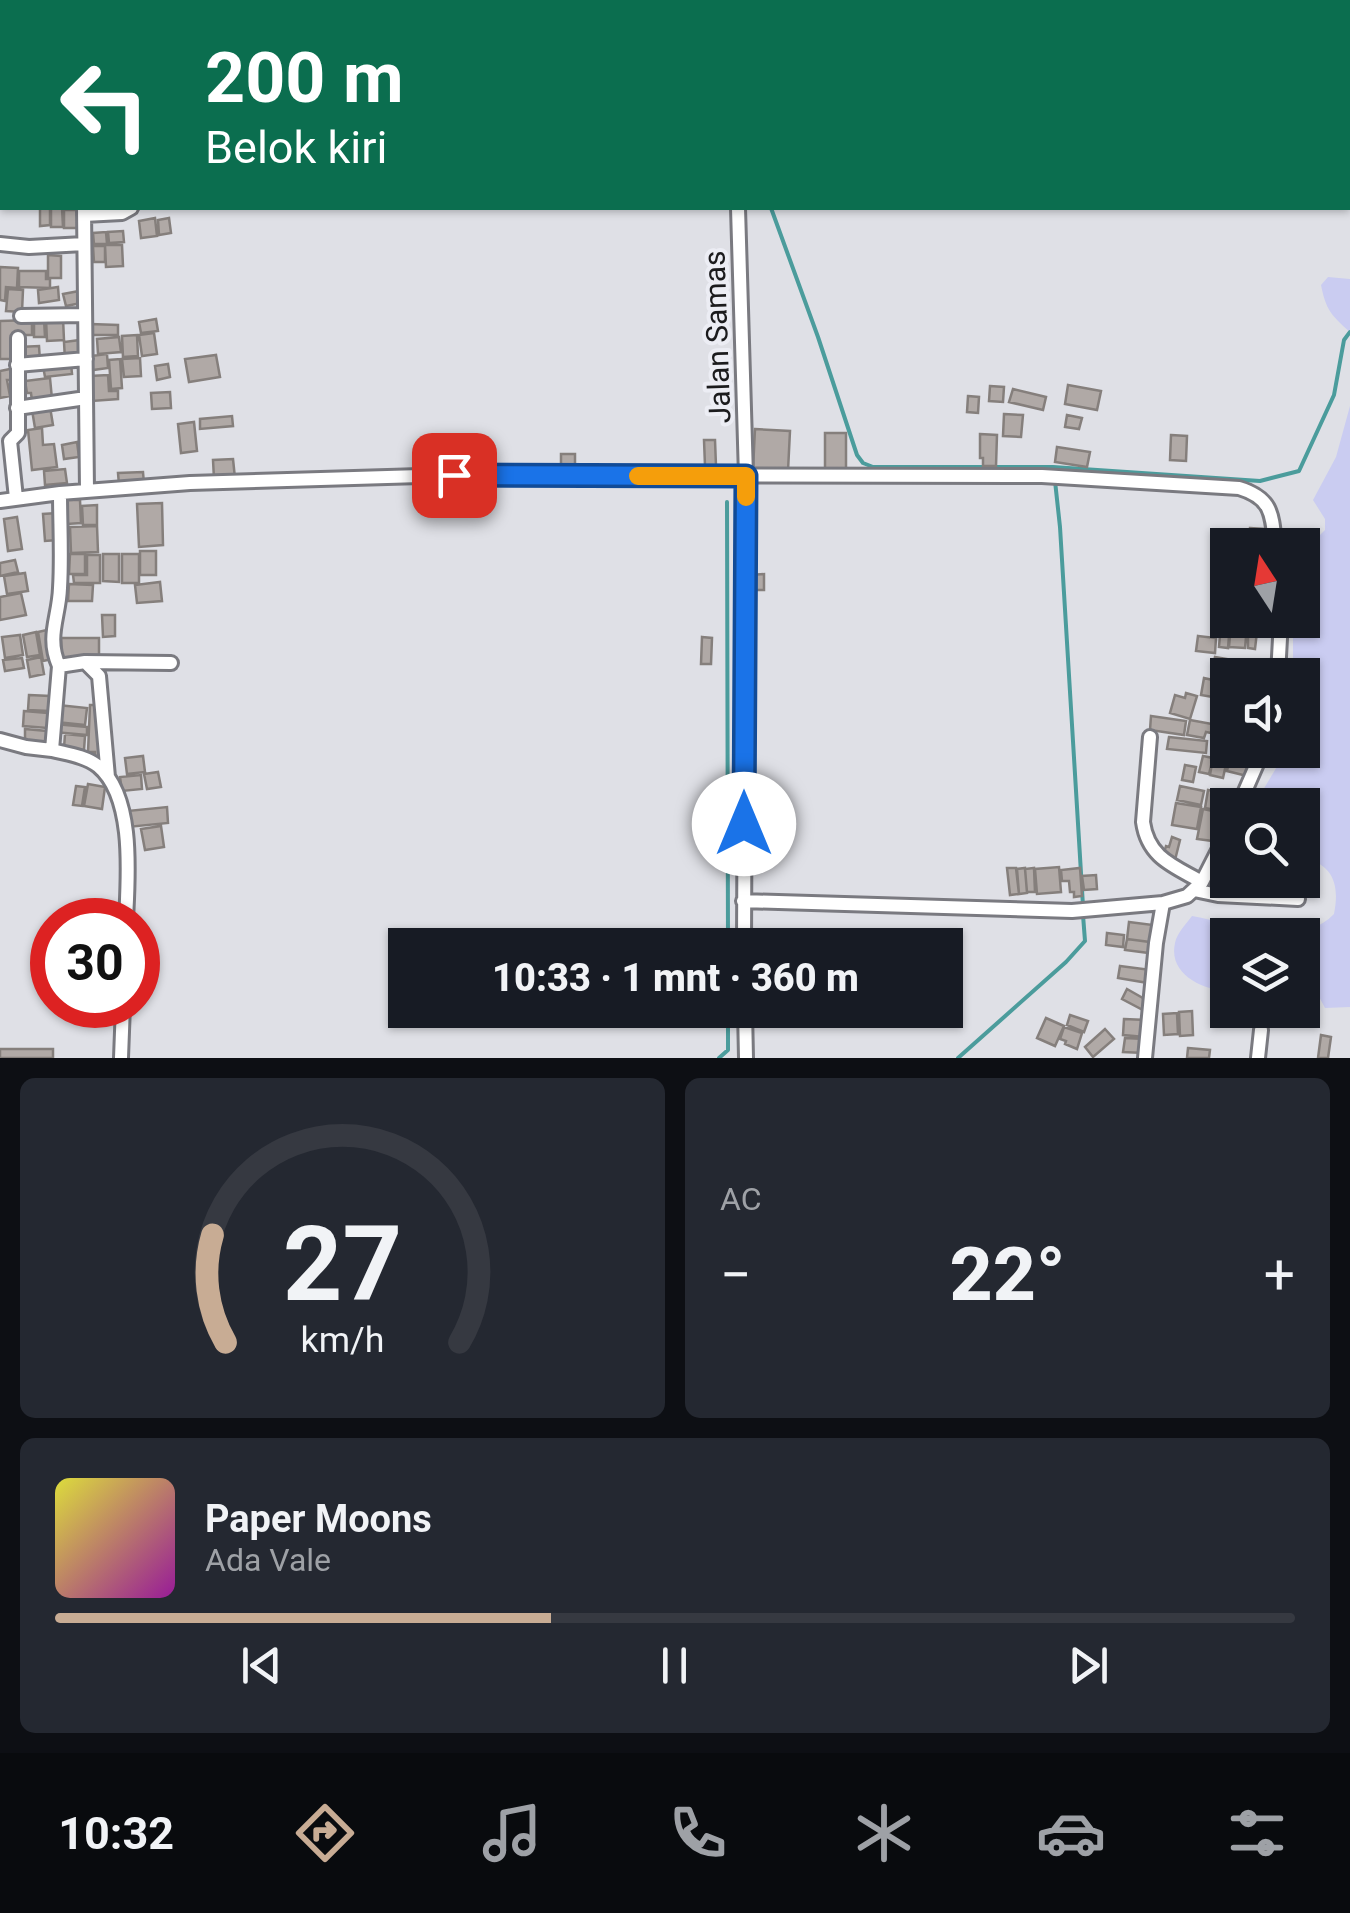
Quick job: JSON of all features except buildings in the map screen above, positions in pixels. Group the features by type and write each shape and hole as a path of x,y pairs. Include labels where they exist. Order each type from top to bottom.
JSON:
{"street":[{"path":"87,490 84,211 122,214 128,210"},
{"name":"Jalan Samas","path":"738,210 746,476 744,928"},
{"path":"0,244 84,244"},
{"path":"20,316 85,315"},
{"path":"16,498 10,440 18,433 18,338"},
{"path":"17,365 86,360"},
{"path":"17,408 86,398"},
{"path":"0,500 209,482 454,475 1066,476 1239,488 1254,493 1268,505 1273,528"},
{"path":"52,750 59,666 52,637 60,593 60,492"},
{"path":"59,666 85,662 171,663"},
{"path":"85,662 99,676 108,778"},
{"path":"1150,736 1142,822 1148,844 1160,858 1198,886 1218,895 1298,899"},
{"path":"0,740 90,761 108,778 118,798 128,861 127,898"},
{"path":"744,901 1072,911 1163,903 1187,896 1210,868"},
{"path":"1145,1058 1163,903"},
{"path":"121,1058 122,1028"},
{"path":"745,1028 746,1058"},
{"path":"1258,1058 1261,1030"}],"shaded area":[{"path":"1328,277 1350,279 1350,332 1327,306 1321,285"},
{"path":"1350,406 1350,1007 1325,1008 1320,999 1320,924 1334,914 1336,894 1332,877 1320,864 1320,788 1264,788 1276,768 1320,768 1320,658 1293,658 1293,638 1320,638 1320,535 1325,530 1325,519 1313,500 1336,457"},
{"path":"1192,916 1210,920 1210,988 1182,972 1174,954 1178,936"}],"waterway":[{"path":"772,210 857,455 873,467 1053,467 1260,481 1299,471 1334,395 1344,340 1350,332"},
{"path":"1055,481 1083,906"},
{"path":"727,502 728,928"},
{"path":"958,1058 1085,941 1083,915"},
{"path":"719,1058 728,1050 728,1028"}],"slow traffic":[{"path":"638,476 746,476 746,497"}],"route":[{"path":"454,475 746,476 744,824"}]}
